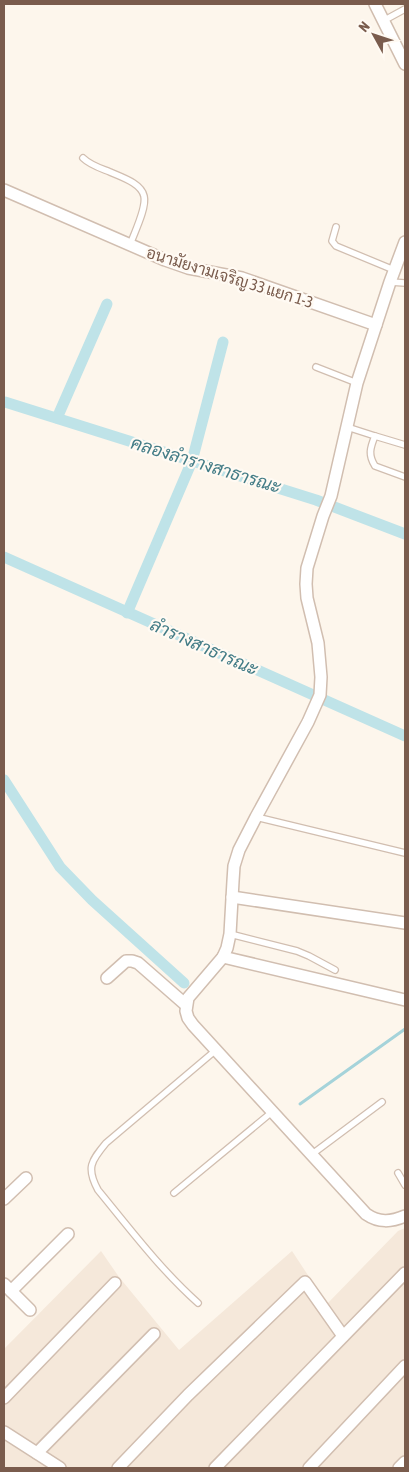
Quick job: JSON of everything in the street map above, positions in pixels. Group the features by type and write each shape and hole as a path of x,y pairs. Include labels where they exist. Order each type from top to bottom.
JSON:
{"street":[{"path":"375,4 405,64"},
{"name":"อนามัยงามเจริญ 33 แยก 1-3","path":"4,190 165,260 188,268 242,278 376,325"},
{"path":"405,242 357,382 331,496 307,568 307,598 315,626 321,677 318,700 239,850 234,866 230,934 227,948 223,957 192,991 186,1005 188,1018 366,1214 372,1218 388,1221 405,1216"},
{"path":"232,897 405,923"},
{"path":"223,957 405,1000"},
{"path":"107,978 126,961 138,963 186,1005"},
{"path":"4,1199 26,1178"},
{"path":"30,1310 7,1288 68,1234"},
{"path":"215,1468 405,1272"},
{"path":"118,1468 188,1395 305,1282 343,1336"},
{"path":"4,1398 115,1283"},
{"path":"37,1453 154,1334"},
{"path":"309,1468 405,1366"},
{"path":"4,1432 60,1468"},
{"path":"399,1468 405,1462"}],"lane":[{"path":"383,21 405,9"},
{"path":"83,158 88,163 123,178 138,187 144,195 144,207 130,245"},
{"path":"336,227 332,241 336,246 394,270"},
{"path":"390,282 405,283"},
{"path":"316,367 357,382"},
{"path":"347,427 405,445"},
{"path":"375,436 370,448 370,455 375,466 405,477"},
{"path":"256,817 405,853"},
{"path":"230,934 298,951 321,961 335,970"},
{"path":"198,1303 157,1263 98,1190 91,1178 91,1167 97,1154 106,1143 216,1050"},
{"path":"311,1155 382,1102"},
{"path":"174,1194 272,1112"},
{"path":"398,1172 405,1185"}],"shaded area":[{"path":"405,1228 405,1468 4,1468 4,1349 101,1251 119,1277 179,1350 292,1251 327,1304 398,1231"}],"waterway":[{"path":"57,418 107,304"},
{"path":"127,613 192,461 223,342"},
{"name":"คลองลำรางสาธารณะ","path":"5,402 316,500 405,534"},
{"name":"ลำรางสาธารณะ","path":"4,557 405,736"},
{"path":"4,780 60,867 92,900 184,983"},
{"path":"300,1104 405,1029"}]}
